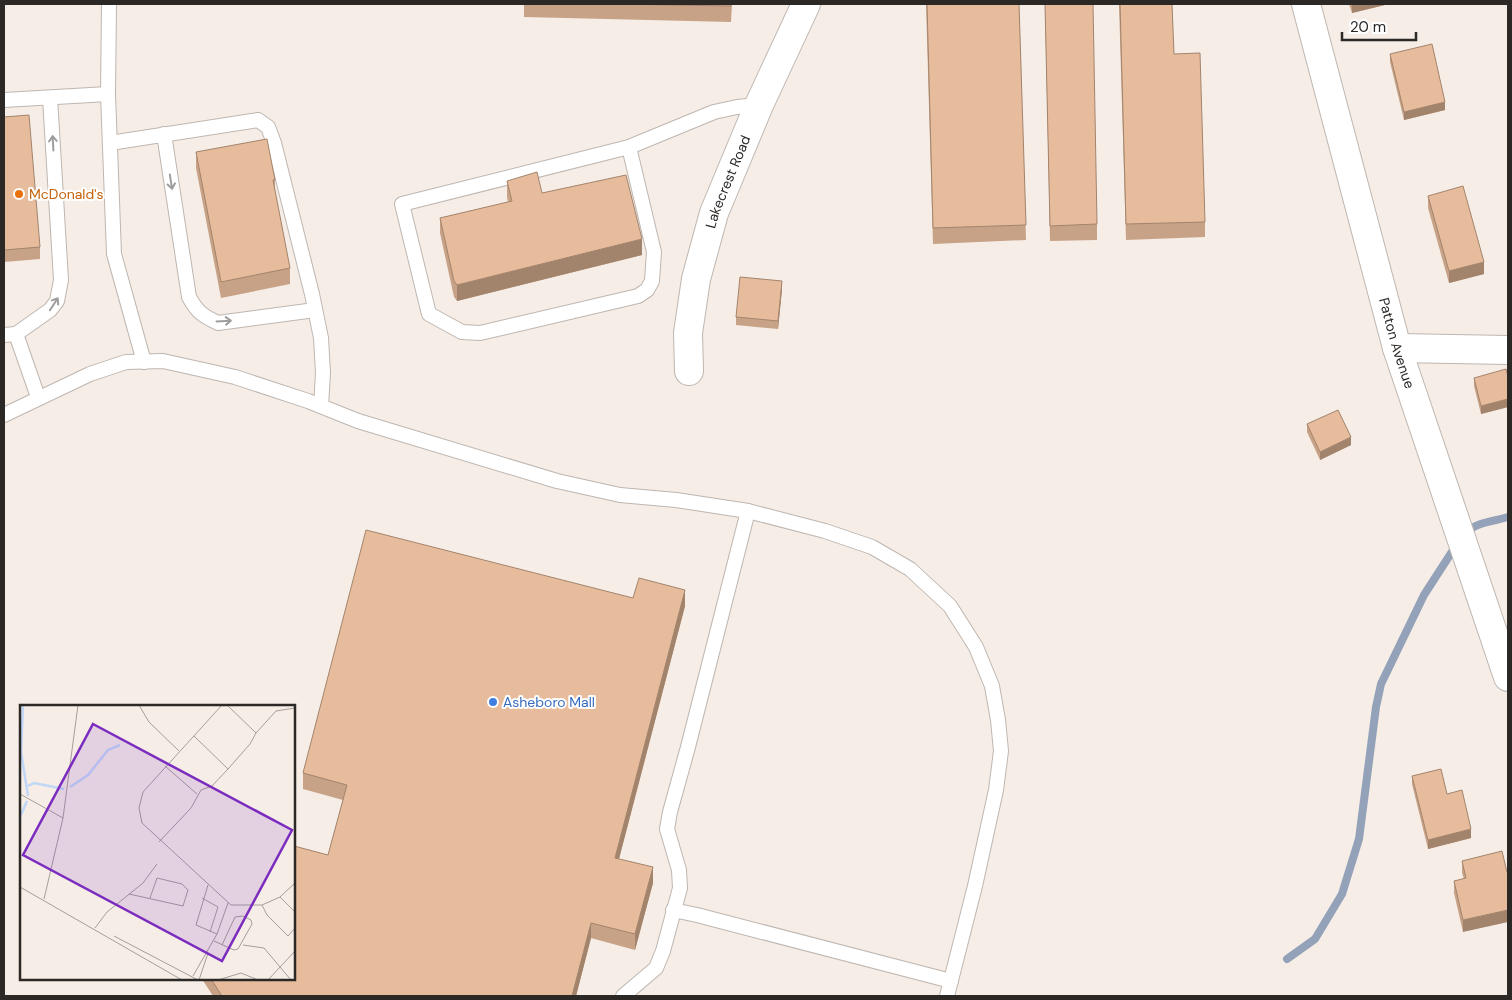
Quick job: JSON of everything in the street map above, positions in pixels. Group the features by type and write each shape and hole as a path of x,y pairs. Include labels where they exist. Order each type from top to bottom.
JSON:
{"street":[{"name":"Lakecrest Road","path":"689,372 688,333 696,279 714,213 759,105 806,4"},
{"name":"Patton Avenue","path":"1306,4 1397,348 1508,678"},
{"path":"1397,348 1508,350"}],"lane":[{"path":"109,4 108,94 114,254 144,362"},
{"path":"4,100 108,94"},
{"path":"38,397 10,334 50,310 57,301 60,291 61,280 50,98"},
{"path":"629,147 654,252 652,281 647,290 638,296 480,333 462,332 429,314 402,204 629,147 714,112 736,107 759,105"},
{"path":"110,143 258,120 268,127 274,142 321,338 323,373 321,406"},
{"path":"164,134 189,297 195,308 206,318 218,323 315,310"},
{"path":"4,415 38,397 90,374 126,362 163,361 235,377 321,406 358,421 557,481 620,495 676,500 748,511 825,531 872,547 910,568 950,606 976,647 992,686 1001,751 996,790 975,886 947,996"},
{"path":"624,996 656,968 663,951 680,888 679,870 667,830 670,812 748,511"},
{"path":"673,910 951,981"}],"building":[{"path":"614,4 731,4 731,6"},
{"path":"927,4 1019,4 1026,225 933,228"},
{"path":"1045,4 1093,4 1097,224 1050,226"},
{"path":"1120,4 1172,4 1174,54 1200,53 1205,222 1126,224"},
{"path":"1432,44 1445,102 1404,112 1390,54"},
{"name":"McDonald's","path":"29,115 40,247 4,250 4,117"},
{"path":"267,139 290,268 221,282 196,152"},
{"path":"537,172 542,193 626,175 642,239 457,285 454,281 440,218 512,201 507,181"},
{"path":"1463,186 1484,262 1449,271 1428,196"},
{"path":"740,277 782,281 778,321 736,317"},
{"path":"1506,369 1508,399 1481,406 1474,378"},
{"path":"1338,410 1351,437 1320,452 1307,424"},
{"name":"Asheboro Mall","path":"366,530 633,598 639,578 685,590 615,858 653,867 635,934 591,923 572,996 222,996 212,980 295,980 295,846 328,855 347,785 303,773"},
{"path":"1441,769 1447,794 1462,790 1471,829 1428,840 1412,776"},
{"path":"1502,851 1508,872 1508,910 1463,920 1454,881 1466,878 1462,861"}],"waterway":[{"path":"1466,533 1480,524 1508,517"},
{"path":"1287,959 1315,939 1342,894 1359,839 1376,707 1381,684 1424,595 1457,544"}],"place":[{"name":"McDonald's","path":"19,194"},
{"name":"Asheboro Mall","path":"493,702"}]}
